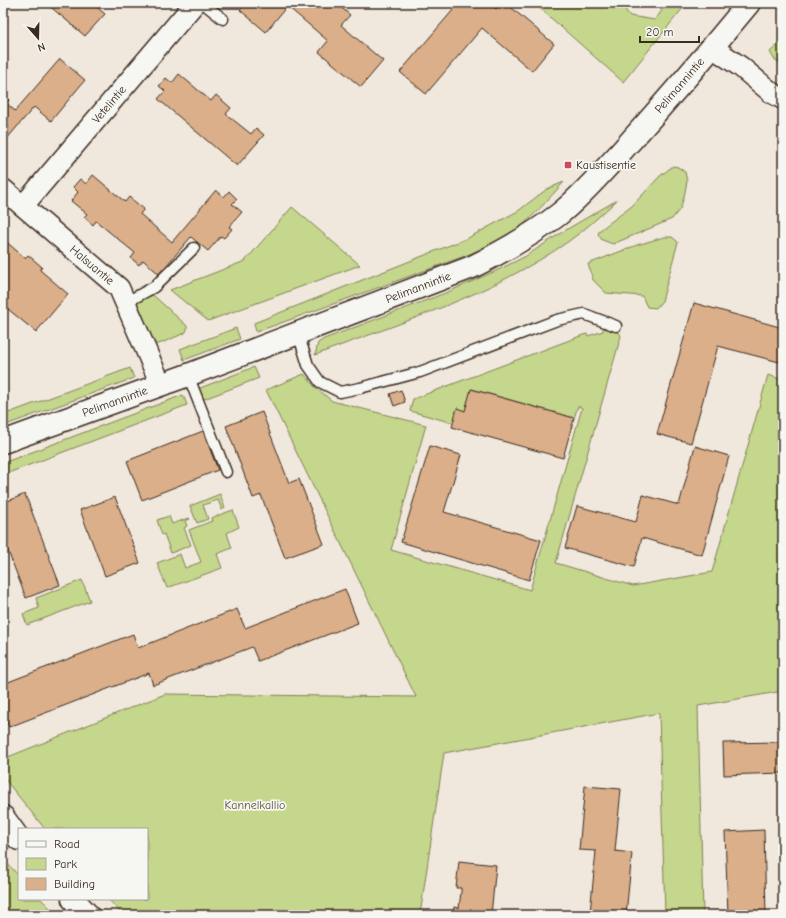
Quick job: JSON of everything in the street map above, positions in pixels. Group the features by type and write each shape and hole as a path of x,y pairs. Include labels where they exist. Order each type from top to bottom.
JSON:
{"street":[{"name":"Vetelintie","path":"24,206 195,3"},
{"name":"Pelimannintie","path":"3,442 188,375 472,267 501,253 531,235 559,215 594,180 634,137 749,3"},
{"path":"712,47 741,67 772,93 783,99"},
{"name":"Halsuantie","path":"3,189 119,288 160,385"},
{"path":"3,817 18,838"},
{"path":"74,900 88,915"}],"lane":[{"path":"203,3 222,19"},
{"path":"125,303 154,287 194,248"},
{"path":"298,333 308,365 320,382 340,392 420,372 557,320 584,314 616,326"},
{"path":"188,375 226,472"}],"green space":[{"path":"534,3 620,3 630,16 655,20 665,6 662,3 687,3 623,82"},
{"path":"783,40 783,65 774,59 770,52"},
{"path":"673,166 678,167 685,172 687,181 680,209 672,219 613,244 602,240 598,234 600,230 632,206 660,176"},
{"path":"564,182 529,220 510,235 498,242 465,256 256,332 254,323 468,238 518,211 547,189"},
{"path":"617,200 569,241 540,260 509,277 446,306 315,355 318,343 324,339 448,292 500,269 526,256 564,231"},
{"path":"292,207 360,265 208,321 170,290 245,261"},
{"path":"664,237 672,237 678,242 662,301 656,308 647,307 642,296 606,293 593,280 588,264 637,245"},
{"path":"153,295 187,326 185,333 159,344 153,344 134,302"},
{"name":"Kannelkallio","path":"604,322 616,326 621,336 556,563 633,586 712,572 768,375 783,380 783,691 698,706 703,915 665,915 659,713 444,753 420,915 123,915 109,900 148,900 148,828 44,828 3,777 3,759 165,694 416,697 266,390 304,374 315,387 332,401 426,425 391,550 530,590 582,408 578,406 574,418 472,389 465,411 457,408 453,423 410,411 413,399 583,335 587,334 588,336 603,331"},
{"path":"236,328 240,339 184,360 180,349"},
{"path":"254,367 259,378 199,401 195,390"},
{"path":"130,368 134,378 3,426 3,415"},
{"path":"183,395 187,405 3,475 3,463"},
{"path":"220,494 225,508 222,510 218,500 203,505 208,519 197,523 190,506"},
{"path":"233,510 239,527 227,533 232,548 217,554 222,568 167,588 157,563 180,554 185,568 201,562 189,530 212,521 211,518"},
{"path":"169,516 172,524 189,518 190,519 185,521 187,526 184,528 191,545 171,553 164,534 162,535 157,520"},
{"path":"82,580 90,601 27,625 23,614 39,608 36,598"},
{"path":"3,859 18,875 18,900 42,900 57,915 3,915"}],"building":[{"path":"46,3 92,3 105,14 85,36"},
{"path":"246,3 336,3 350,15 341,25 383,61 361,87 319,52 328,41 287,6 266,32 240,10"},
{"path":"459,3 489,3 496,9 502,3 506,3 554,44 532,71 482,28 426,94 400,72"},
{"path":"60,59 85,80 51,121 34,107 5,141 3,140 3,95 9,100 6,103 15,111"},
{"path":"179,74 211,101 216,95 231,108 226,114 251,134 256,128 264,135 237,166 158,99 165,91 159,86 166,78 172,83"},
{"path":"93,175 125,202 129,197 144,209 140,214 172,242 216,190 224,197 229,191 237,199 232,204 242,212 229,227 232,229 224,238 221,236 208,251 191,237 159,274 143,260 139,265 131,258 135,253 96,221 93,225 84,217 87,214 71,201 78,192 73,187 80,179 86,184"},
{"path":"3,239 25,258 28,255 42,267 40,270 68,294 36,332 3,305"},
{"path":"694,303 783,328 783,363 718,346 691,443 657,434"},
{"path":"471,389 574,418 563,458 452,427 457,408 465,411"},
{"path":"401,390 405,402 394,406 390,394"},
{"path":"262,412 289,483 299,479 324,544 285,558 261,495 253,498 226,426"},
{"path":"203,431 218,470 142,500 127,461"},
{"path":"430,446 461,455 444,512 541,540 529,580 401,542"},
{"path":"695,446 729,456 702,555 642,538 634,567 565,548 577,506 636,522 643,495 679,505"},
{"path":"25,494 60,585 26,598 3,538 3,503"},
{"path":"115,497 140,563 105,576 80,510"},
{"path":"345,589 358,623 258,661 252,647 153,685 149,673 9,727 3,712 3,684 133,634 138,648 237,609 245,628"},
{"path":"783,742 783,773 724,775 723,743"},
{"path":"585,786 621,789 615,851 632,853 626,915 590,913 596,851 579,850"},
{"path":"764,830 766,915 728,915 725,832"},
{"path":"459,861 496,865 491,915 453,915 454,907 459,908 461,892 461,888 456,888"}],"railway":[{"path":"777,3 783,6"}],"place":[{"name":"Kaustisentie","path":"568,165"}]}
